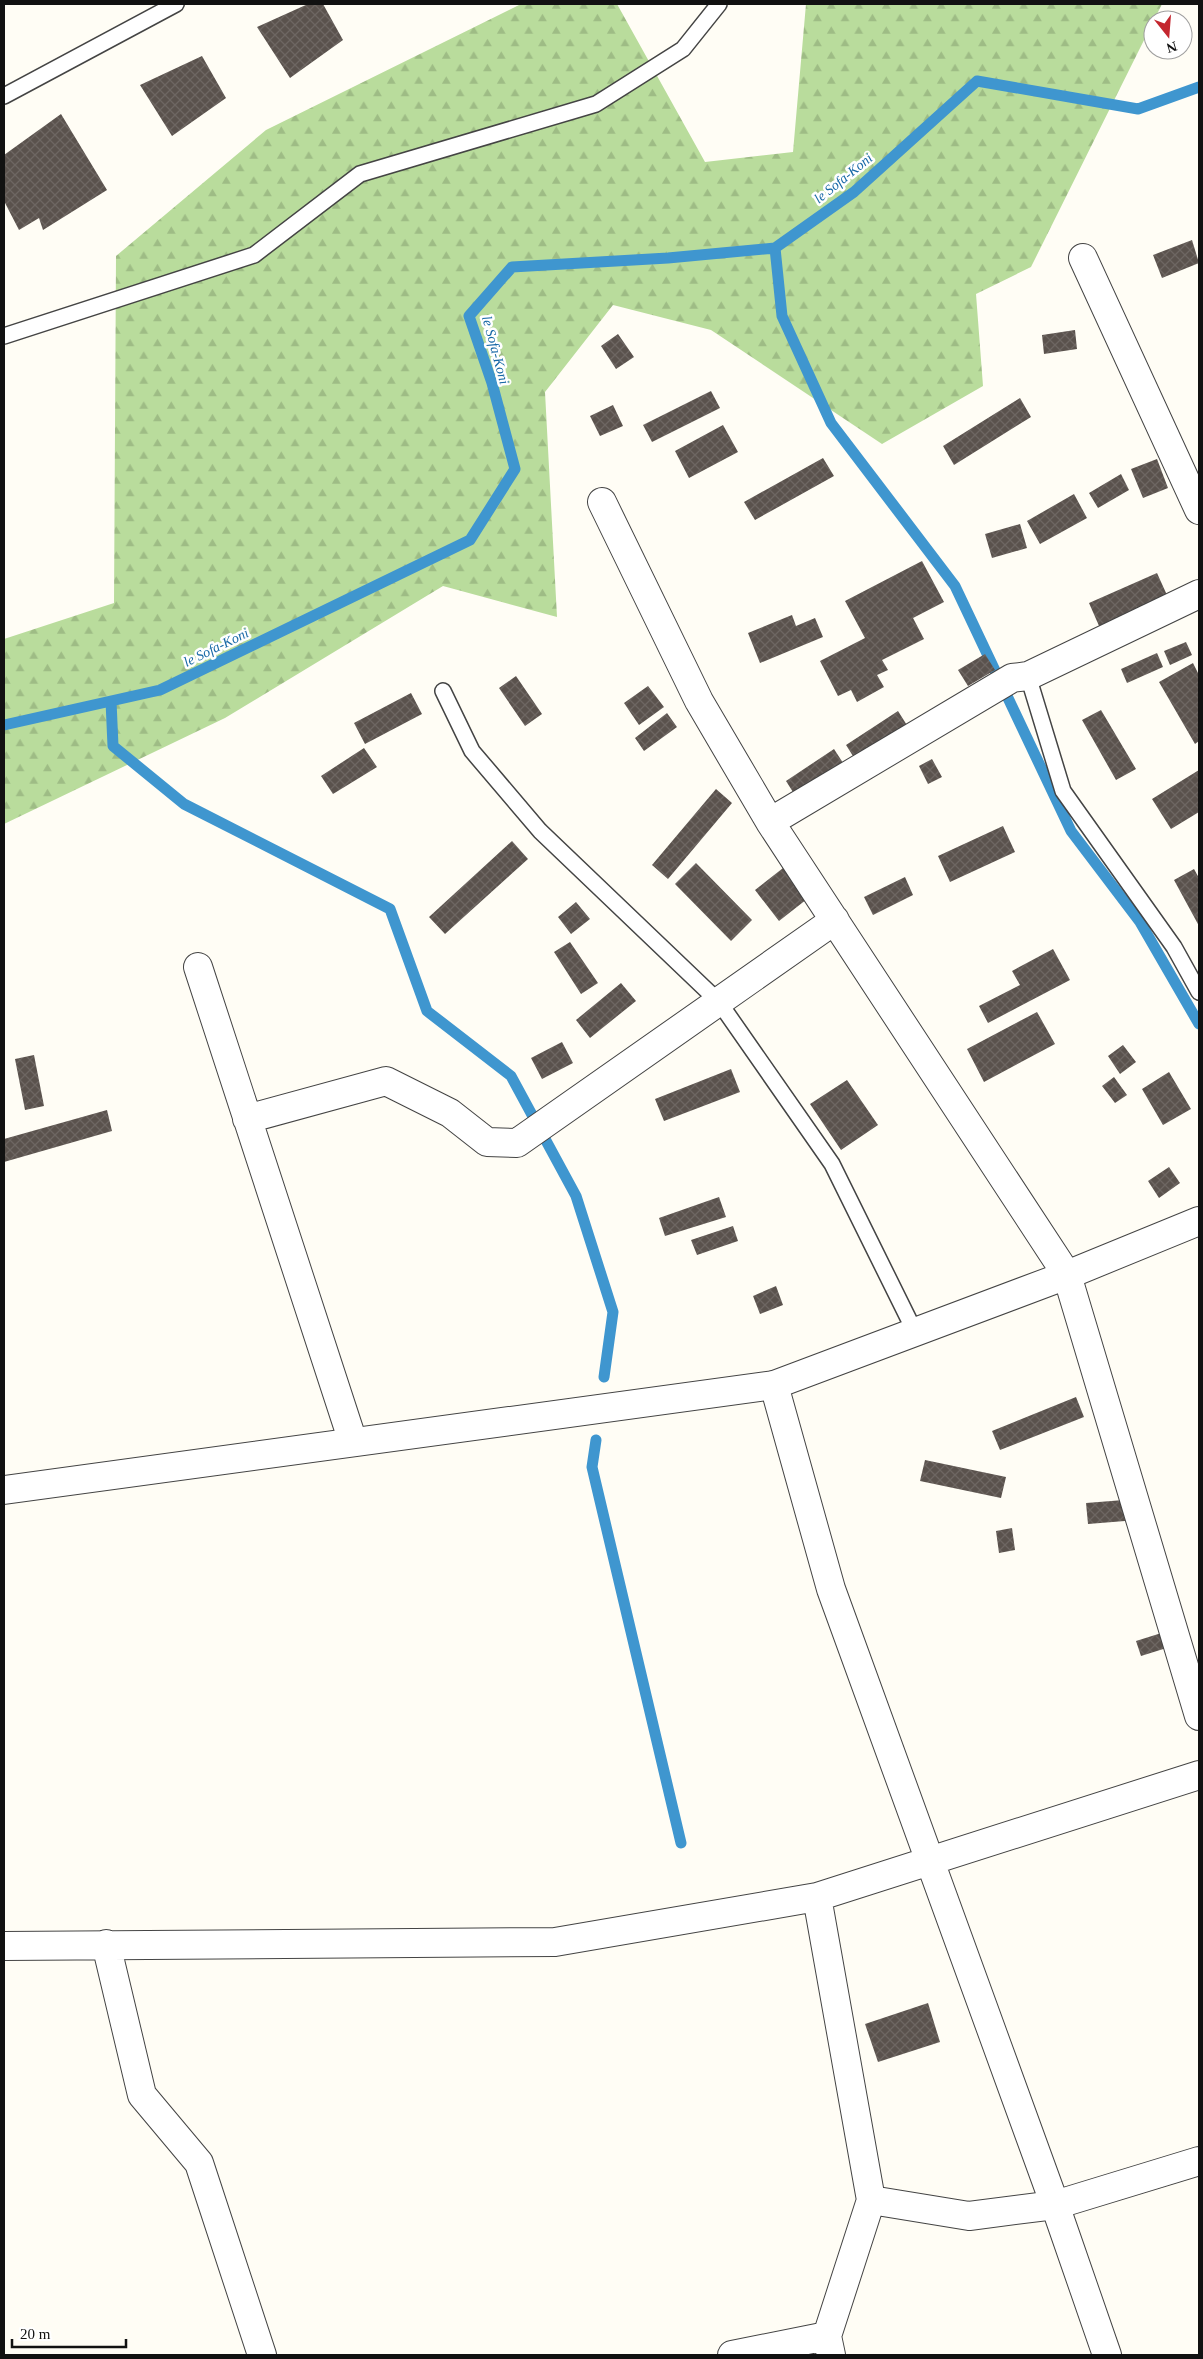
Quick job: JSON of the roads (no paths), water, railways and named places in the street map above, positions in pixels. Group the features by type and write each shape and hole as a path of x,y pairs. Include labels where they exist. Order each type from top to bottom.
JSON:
{"street":[{"path":"1083,258 1199,510"},
{"path":"602,502 699,701 770,822 1067,1275 1199,1716"},
{"path":"770,822 984,694 1199,594"},
{"path":"247,1119 386,1081 450,1114 487,1142 517,1143 835,920"},
{"path":"198,967 353,1442"},
{"path":"4,1490 774,1385 1067,1275 1199,1221"},
{"path":"774,1385 831,1589 1055,2205 1107,2355"},
{"path":"4,1946 555,1942 817,1897 1199,1775"},
{"path":"732,2355 829,2346 871,2200 817,1897"},
{"path":"106,1944 142,2095 199,2163 262,2355"},
{"path":"871,2200 969,2216 1055,2205 1199,2162"}],"lane":[{"path":"4,96 176,4"},
{"path":"4,336 254,255 360,174 596,104 683,49 719,4"},
{"path":"1020,677 1063,792 1174,947 1199,992"},
{"path":"443,691 472,751 540,831 719,1002 832,1164 916,1332"}],"waterway":[{"name":"le Sofa-Koni","path":"4,725 160,690 470,540 515,469 492,383 469,316 512,267 668,258 775,248 854,192 977,81 1138,109 1199,87"},
{"path":"775,248 782,316 831,423 955,586 1071,831 1140,922 1199,1024"},
{"path":"111,701 113,746 184,804 390,909 427,1011 511,1076 576,1196 613,1312 604,1377"},
{"path":"596,1440 592,1467 681,1843"}]}
